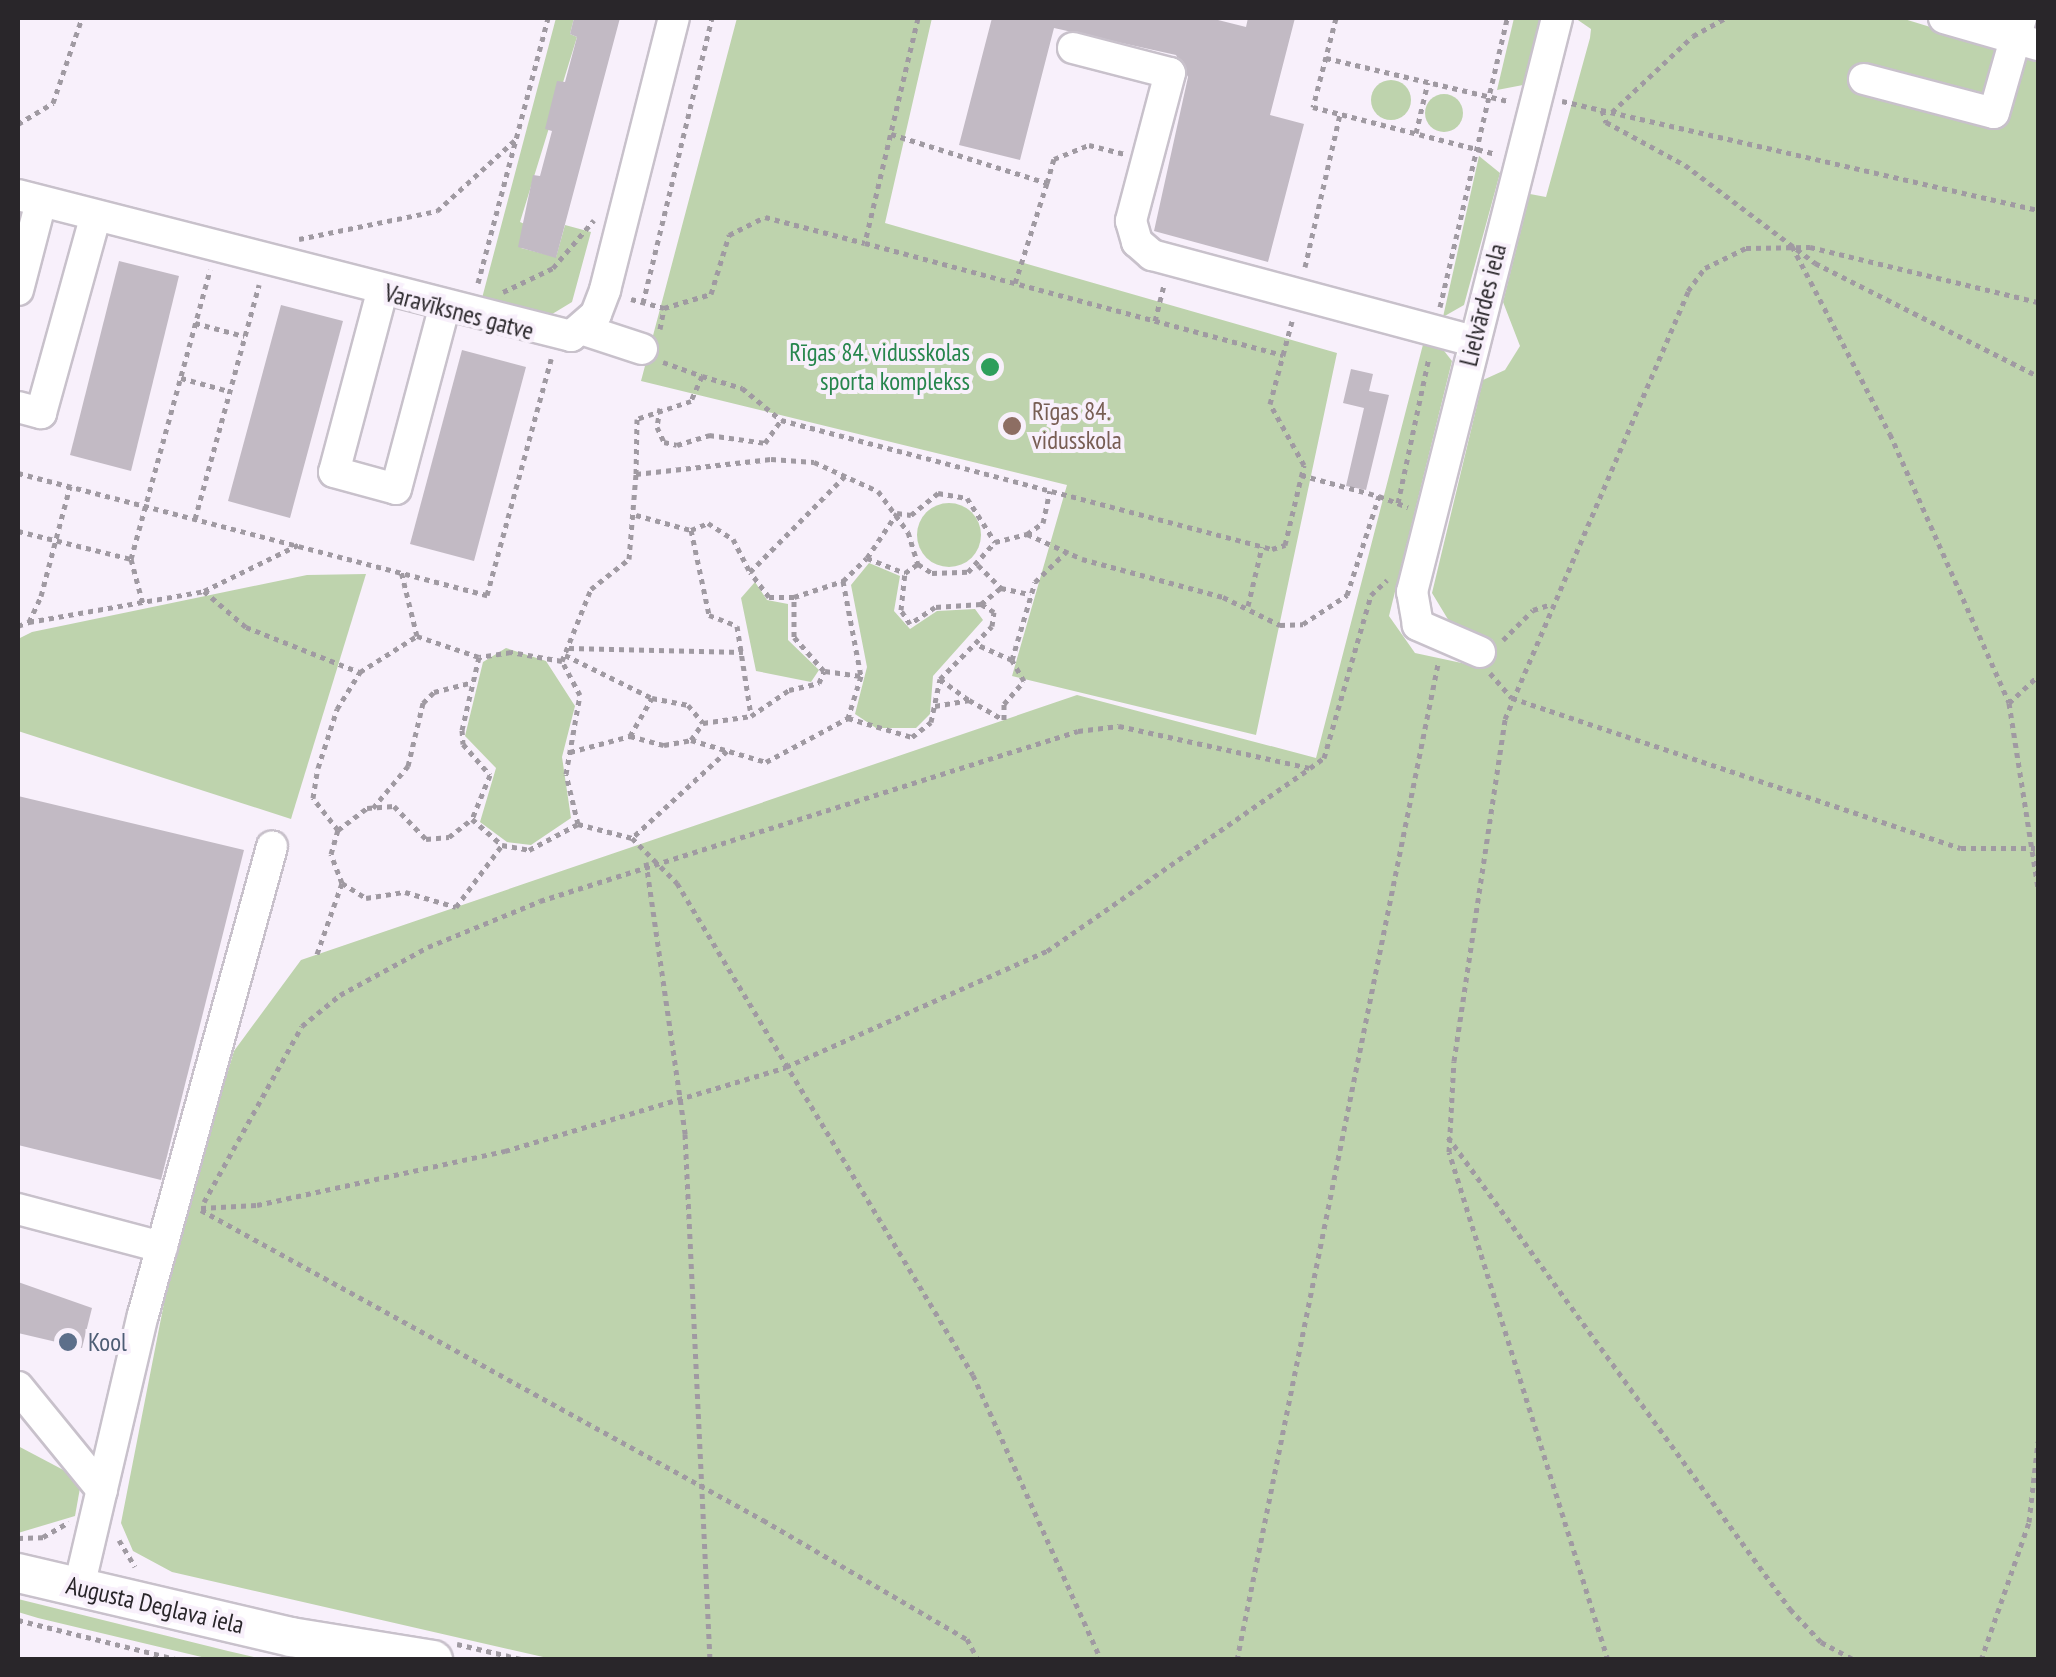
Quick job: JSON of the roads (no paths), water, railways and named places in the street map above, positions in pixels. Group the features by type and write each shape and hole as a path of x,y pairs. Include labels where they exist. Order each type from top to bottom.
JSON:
{"main road":[{"name":"Augusta Deglava iela","path":"18,1573 292,1638 441,1651"},
{"name":"Augusta Deglava iela","path":"292,1638 344,1660"}],"street":[{"path":"570,334 605,290 674,18"},
{"name":"Lielvārdes iela","path":"1480,652 1442,641 1418,625 1412,592 1557,18"},
{"path":"1864,79 1994,113 2025,34 1944,18"},
{"path":"1073,48 1170,73 1132,221 1137,242 1170,262 1473,340"},
{"path":"18,290 29,198"},
{"name":"Varavīksnes gatve","path":"29,198 382,292 651,350"},
{"path":"29,410 95,218"},
{"path":"382,292 334,472 396,489 462,309"},
{"path":"79,1586 162,1247 186,1205 272,846"},
{"path":"18,1208 162,1247"},
{"path":"18,1388 102,1490"}],"place":[{"name":"Rīgas 84. vidusskolas sporta komplekss","path":"990,367"},
{"name":"Rīgas 84. vidusskola","path":"1012,426"},
{"name":"Kool","path":"68,1342"}]}
